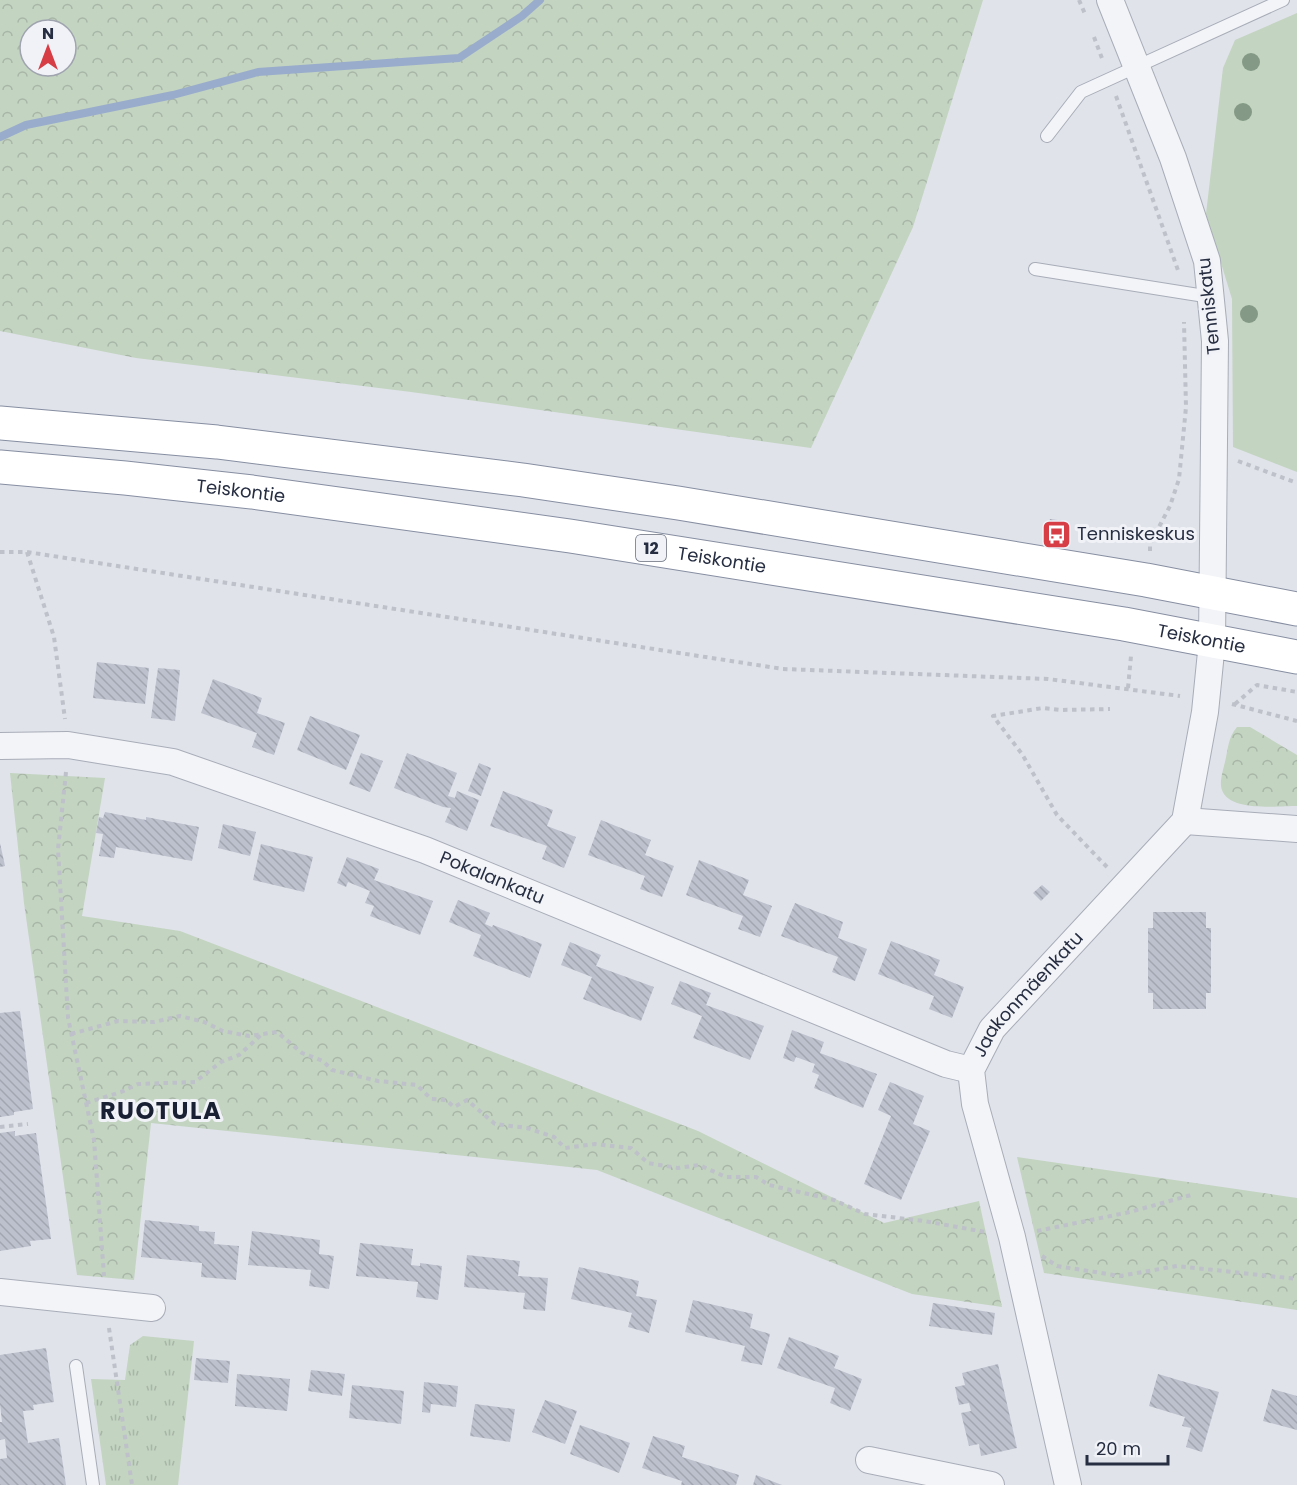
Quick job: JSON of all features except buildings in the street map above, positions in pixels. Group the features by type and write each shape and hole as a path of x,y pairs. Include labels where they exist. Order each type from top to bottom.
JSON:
{"highway":[{"path":"0,423 217,442 523,480 678,503 1146,580 1297,609"},
{"name":"Teiskontie","path":"0,467 252,492 570,536 1137,627 1297,657"}],"street":[{"name":"Tenniskatu","path":"1110,0 1173,158 1208,261 1215,341 1212,642"},
{"path":"1212,642 1205,712 1185,821 1297,830"},
{"name":"Pokalankatu","path":"0,746 68,745 173,762 425,850 946,1064 971,1070"},
{"name":"Jaakonmäenkatu","path":"1068,1485 1012,1237 975,1104 971,1070 992,1029 1185,821"},
{"path":"0,1292 152,1308"},
{"path":"868,1460 991,1485"}],"lane":[{"path":"1047,136 1082,92 1283,0"},
{"path":"1035,269 1211,297"},
{"path":"76,1366 93,1485"}],"path":[{"path":"1079,0 1087,20"},
{"path":"1091,30 1179,270 1184,319 1186,407 1179,479 1170,506 1150,544 1146,580"},
{"path":"1215,452 1297,483"},
{"path":"0,552 27,552 783,669 1048,679 1176,696"},
{"path":"27,552 54,637 68,745 58,849 68,1018 94,1140 105,1303 132,1485"},
{"path":"1128,688 1137,627"},
{"path":"1235,704 1257,685 1297,692"},
{"path":"1229,704 1297,721"},
{"path":"1107,867 1058,815 1022,754 993,716 1043,708 1110,709"},
{"path":"72,1034 118,1021 154,1022 180,1016 204,1022 223,1031 249,1036 277,1032 302,1053 323,1061 332,1070 378,1081 417,1085 431,1099 446,1100 454,1107 467,1100 495,1124 527,1128 554,1137 565,1148 595,1144 631,1148 648,1163 678,1168 699,1165 726,1177 756,1177 769,1185 834,1200 865,1214 924,1221 1012,1237 1028,1238 1037,1231 1130,1212 1191,1195"},
{"path":"87,1103 138,1084 195,1082 221,1062 239,1055 261,1035"},
{"path":"0,1127 28,1124"},
{"path":"1035,1252 1057,1266 1120,1276 1178,1266 1297,1280"}],"green space":[{"path":"0,0 983,0 913,227 811,448 411,392 136,358 0,331"},
{"path":"1297,13 1297,472 1233,447 1232,299 1206,214 1223,68 1235,40"},
{"path":"1237,727 1250,727 1297,755 1297,806 1244,805 1226,797 1221,787 1222,776 1230,739"},
{"path":"10,773 105,778 82,916 180,931 698,1131 884,1223 979,1201 1002,1307 912,1294 597,1170 151,1123 134,1280 77,1275 24,903"},
{"path":"1017,1157 1297,1198 1297,1310 1044,1273"},
{"path":"143,1336 194,1341 178,1485 106,1485 91,1379 125,1380 130,1345"}],"waterway":[{"path":"0,137 26,125 173,95 258,72 459,58 522,16 540,0"}],"place":[{"name":"Tenniskeskus","path":"1056,534"}],"district":[{"name":"RUOTULA","path":"161,1111"}]}
